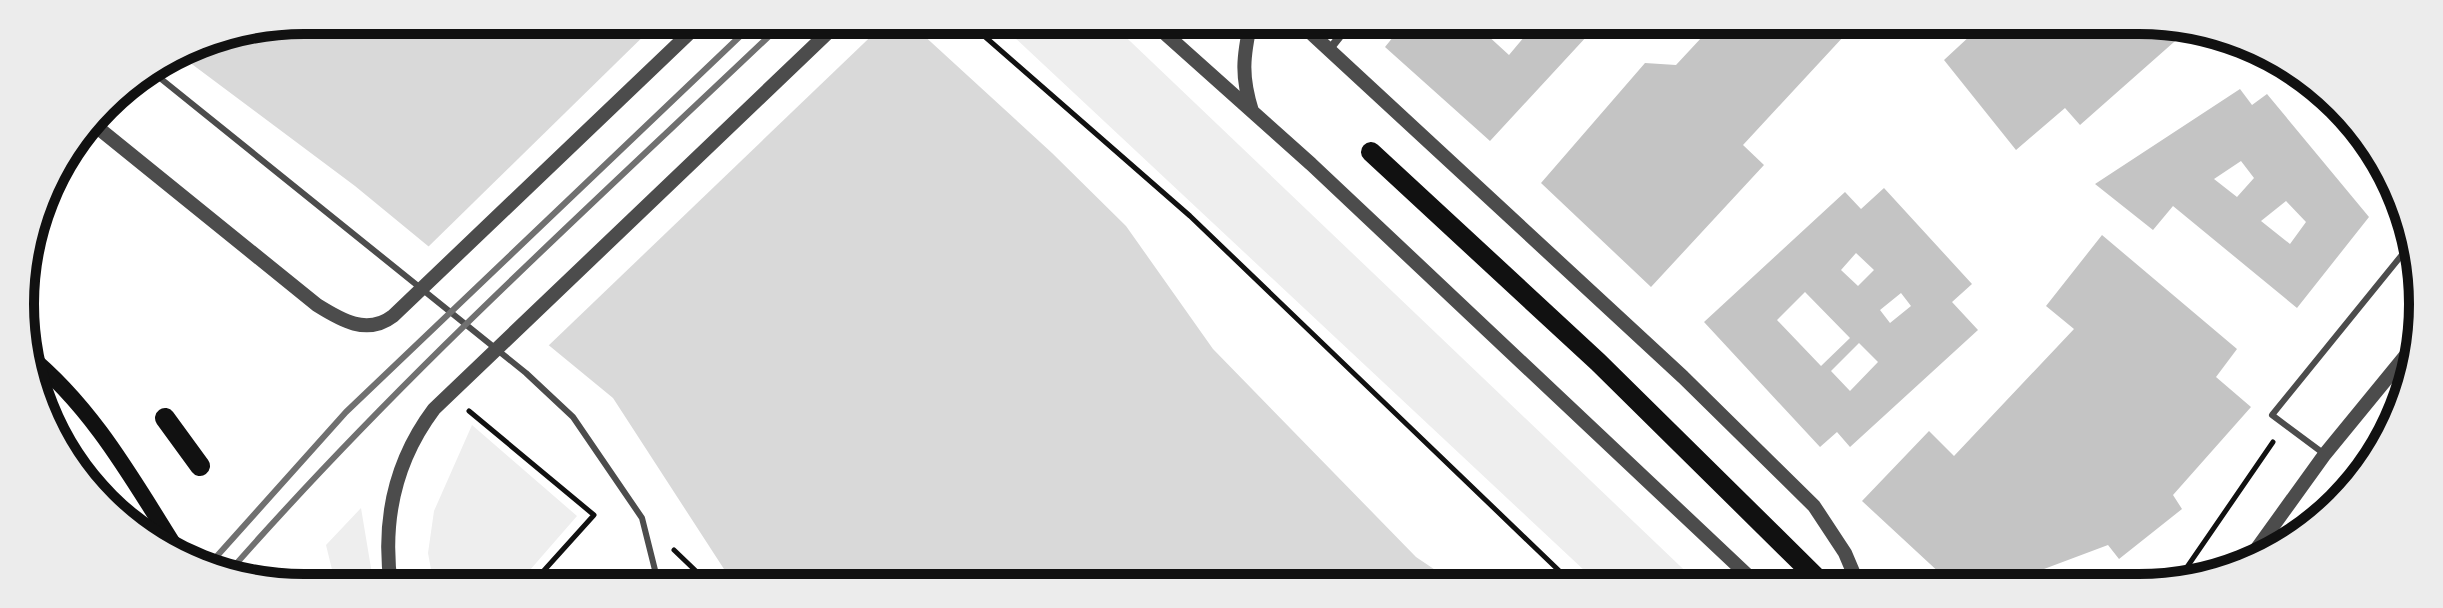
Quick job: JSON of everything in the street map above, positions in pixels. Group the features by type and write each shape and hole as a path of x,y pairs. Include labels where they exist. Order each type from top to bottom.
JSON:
{"main road":[{"path":"1371,152 1598,362 1813,574"},
{"path":"42,368 72,397 109,441 170,539"},
{"path":"165,418 200,466"}],"street":[{"path":"99,129 317,305 348,323 379,325 393,316 688,34"},
{"path":"390,574 388,532 393,496 402,466 425,422 458,385 826,34"},
{"path":"1165,34 1746,574"},
{"path":"1249,34 1243,66 1252,112"},
{"path":"1312,34 1683,377 1814,506 1841,545 1854,574"},
{"path":"1329,50 1342,34"},
{"path":"2259,545 2325,454 2404,358"}],"lane":[{"path":"159,77 501,353 573,417 642,518 656,574"},
{"path":"2325,454 2272,415 2404,252"}],"path":[{"path":"982,34 1190,216 1563,574"},
{"path":"465,408 594,515 541,574"}],"shaded area":[{"path":"304,34 922,34 1126,226 1213,349 1416,557 1441,574 727,574 613,398 355,186 188,61 251,39"},
{"path":"1011,34 1123,34 1688,574 1588,574"},
{"path":"472,425 577,516 526,574 432,574 428,553 434,511"},
{"path":"361,508 372,574 333,574 326,545"}],"pier":[{"path":"646,34 873,34 546,348 426,249"}],"building":[{"path":"1396,34 1486,34 1509,55 1527,34 1589,34 1490,141 1385,47"},
{"path":"1705,34 1846,34 1743,145 1764,165 1651,287 1541,183 1645,63 1676,65"},
{"path":"1972,34 2139,34 2180,37 2080,125 2065,108 2016,150 1944,60"},
{"path":"244,41 227,51 211,51"},
{"path":"2240,89 2252,105 2267,94 2369,217 2297,308 2173,206 2153,230 2095,184","holes":["2241,161 2254,178 2237,197 2214,179","2286,201 2306,222 2290,244 2261,221"]},
{"path":"1884,188 1972,284 1952,302 1978,330 1850,447 1837,432 1820,447 1704,322 1845,192 1861,209","holes":["1856,253 1874,270 1858,286 1841,270","1805,292 1850,338 1821,366 1777,320","1901,293 1911,306 1890,323 1880,310","1859,343 1878,362 1850,391 1831,371"]},
{"path":"2102,235 2237,349 2216,377 2251,407 2173,495 2182,509 2119,559 2108,545 2031,574 1941,574 1862,501 1929,431 1954,456 2074,329 2046,306"}],"railway":[{"path":"217,556 346,412 742,34"},
{"path":"235,565 431,359 771,34"}]}
